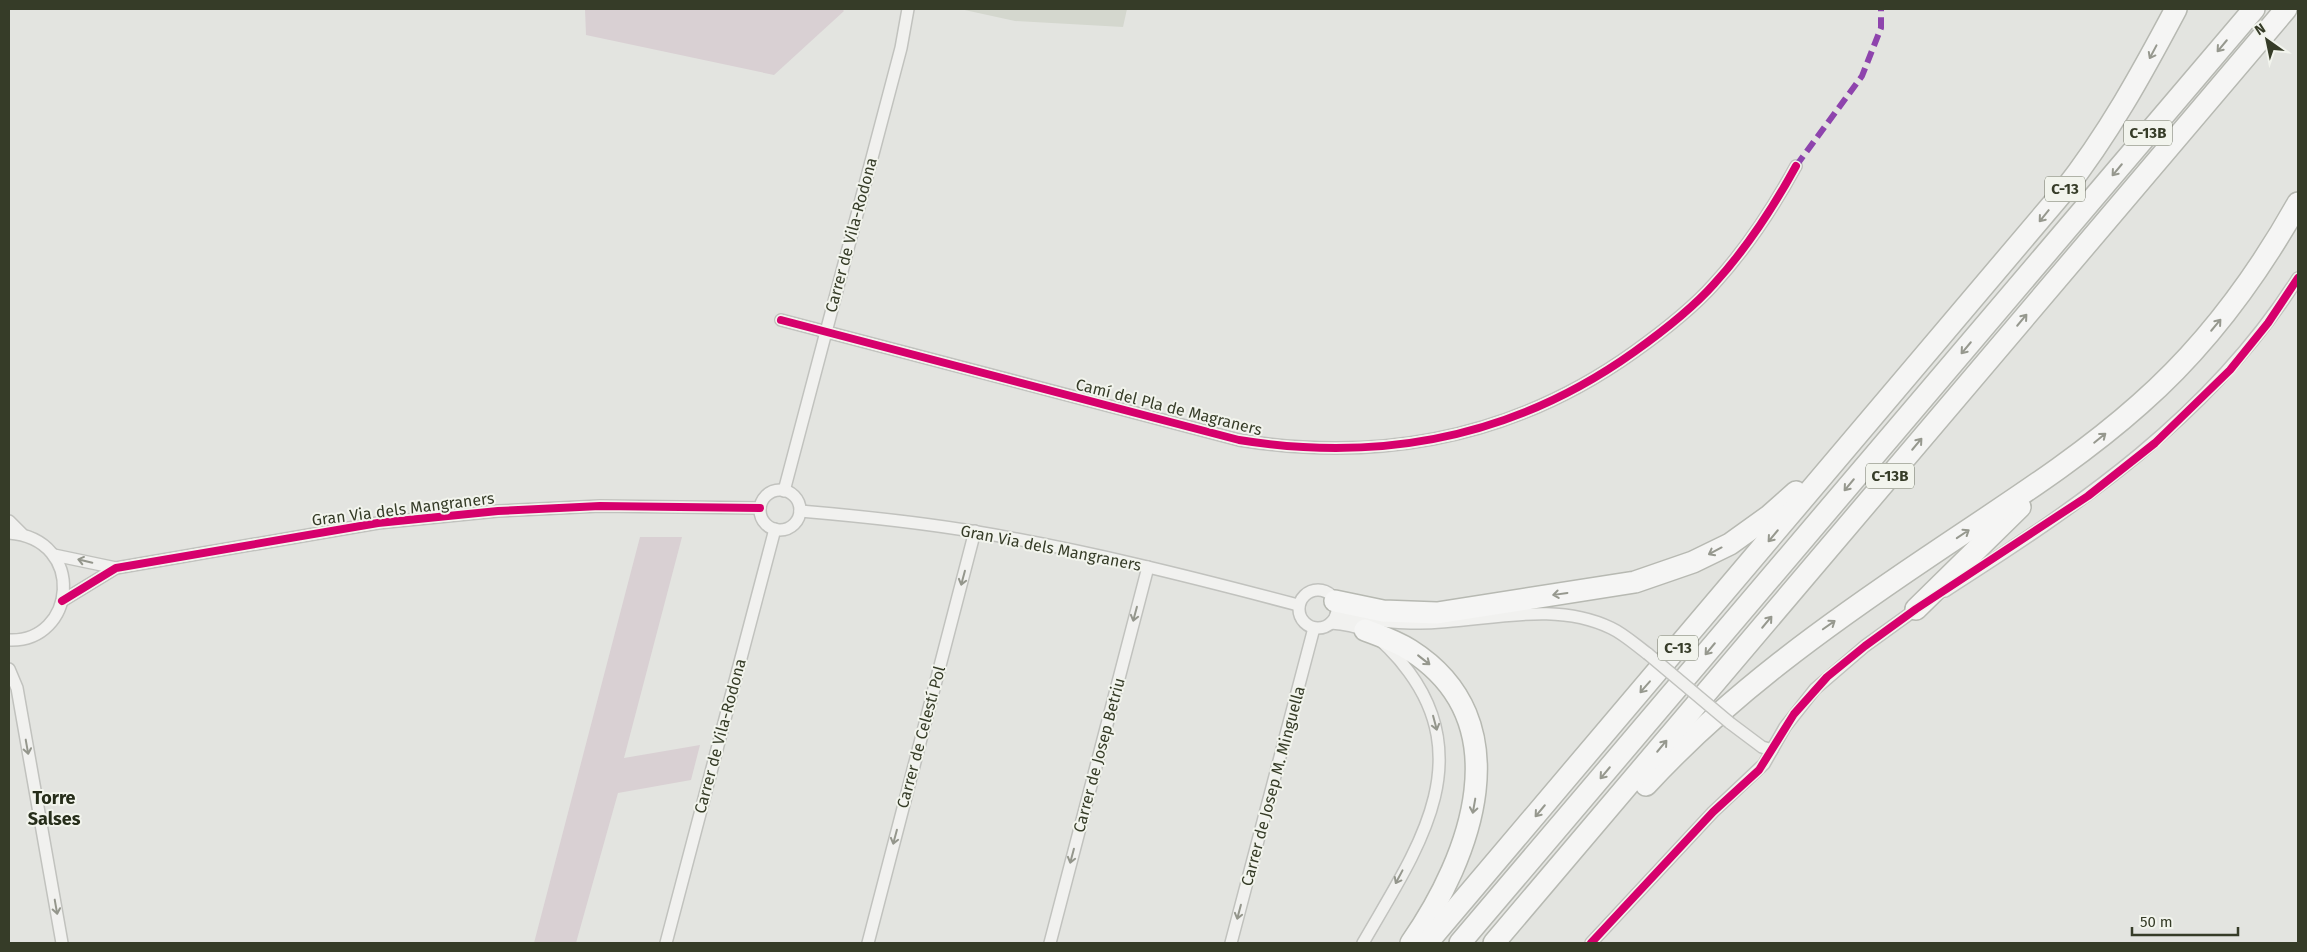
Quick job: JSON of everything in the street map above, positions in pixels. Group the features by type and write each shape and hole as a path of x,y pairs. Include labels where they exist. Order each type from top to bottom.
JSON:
{"highway":[{"name":"C-13","path":"1427,943 2039,222 2097,147 2128,98 2176,9"},
{"name":"C-13B","path":"1460,943 2254,9"},
{"name":"C-13B","path":"1494,943 2286,9"},
{"path":"1494,943 1519,928 1656,774 1744,690 1841,616 2061,467 2140,404 2204,339 2249,283 2298,202"},
{"path":"1334,613 1438,613 1628,583 1653,577 1693,562 1748,532 1786,501 1813,475 1897,379 1929,352"},
{"path":"1916,609 2061,467"},
{"path":"1365,630 1410,650 1429,664 1445,681 1464,710 1477,755 1476,796 1463,846 1440,897 1411,943"}],"street":[{"name":"Carrer de Vila-Rodona","path":"784,491 901,48 908,9"},
{"name":"Camí del Pla de Magraners","path":"781,320 1239,440 1271,445 1332,449 1395,446 1427,441 1491,426 1548,403 1600,375 1652,339 1702,297 1726,270 1761,226 1796,166"},
{"path":"1591,943 1707,818 1759,770 1794,714 1815,688 1858,650 1916,609 2076,505 2155,443 2230,370 2268,323 2298,278"},
{"path":"784,491 796,498 800,511 796,522 780,530 765,523 760,508 766,496 771,492 784,491"},
{"name":"Gran Via dels Mangraners","path":"62,601 116,568 340,528 452,515 600,506 760,508"},
{"name":"Gran Via dels Mangraners","path":"800,511 975,531 1148,567 1298,605"},
{"path":"9,522 22,534"},
{"name":"Carrer de Vila-Rodona","path":"666,943 775,529"},
{"name":"Carrer de Celestí Pol","path":"868,943 975,531"},
{"name":"Gran Via dels Mangraners","path":"9,533 22,534 40,542 54,555 64,578 62,601 56,615 48,625 26,638 9,640"},
{"name":"Gran Via dels Mangraners","path":"54,555 116,568"},
{"name":"Carrer de Josep Betriu","path":"1050,943 1148,567"},
{"path":"1334,613 1323,628 1314,628 1302,620 1298,613 1298,605 1306,594 1319,590 1326,591 1334,613 1365,630 1399,659 1418,686 1431,710 1440,759 1438,786 1427,821 1403,871 1363,943"},
{"path":"1334,613 1419,623 1511,615 1566,615 1582,618 1613,628 1648,654 1730,723 1762,747 1772,750"},
{"name":"Carrer de Josep M. Minguella","path":"1231,943 1314,628"},
{"path":"9,670 16,688 62,943"}],"shaded area":[{"path":"585,9 842,9 844,11 774,75 586,35"},
{"path":"960,9 1127,9 1123,27 1015,21"},
{"path":"640,537 682,537 624,758 700,745 691,780 618,793 576,943 534,943"}],"marked path":[{"path":"1796,166 1862,76 1881,28 1881,9"}],"cycle path":[{"path":"781,320 1239,440 1292,446 1344,448 1395,445 1446,436 1494,423 1542,405 1589,381 1634,352 1686,312 1726,270 1759,227 1796,166"},
{"path":"1591,943 1713,812 1759,770 1794,714 1827,677 1865,646 1916,609 2088,496 2155,443 2230,370 2268,323 2298,278"},
{"path":"62,601 116,568 378,523 498,511 600,506 760,508"}],"district":[{"name":"Torre Salses","path":"54,808"}]}
